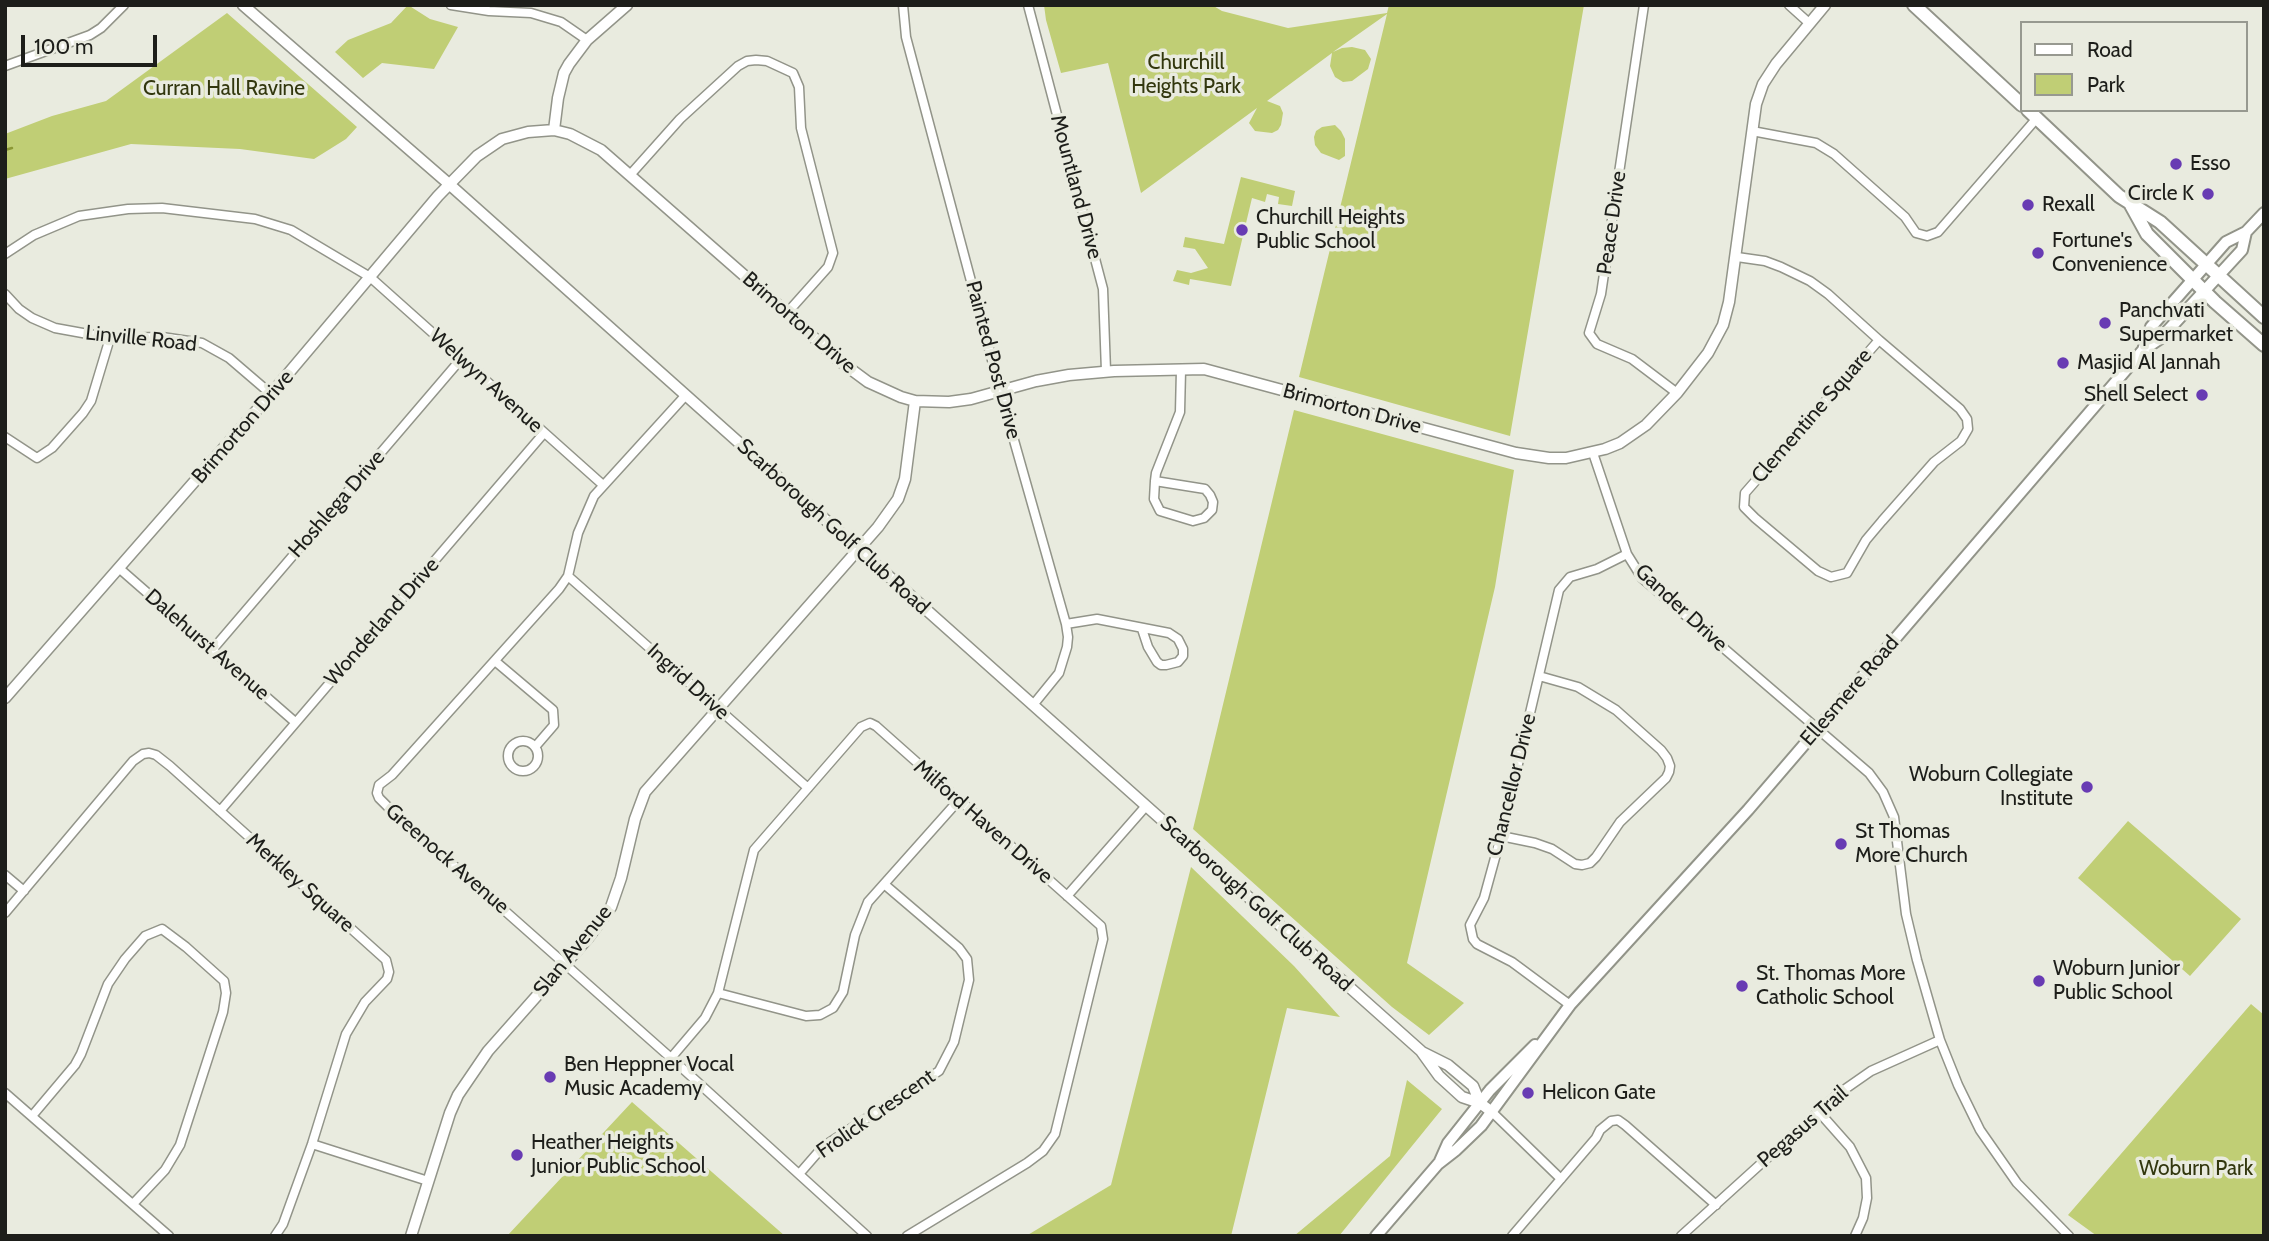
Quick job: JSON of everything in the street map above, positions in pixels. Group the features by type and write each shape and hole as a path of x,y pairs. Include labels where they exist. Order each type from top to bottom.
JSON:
{"main road":[{"path":"1914,5 2021,104"},
{"path":"2032,114 2119,196 2160,222 2264,317"},
{"path":"2129,202 2147,234 2205,292 2264,345"},
{"name":"Ellesmere Road","path":"2143,350 2151,327 2226,242 2246,232 2264,213"},
{"name":"Ellesmere Road","path":"1376,1236 1438,1164 1457,1150 1492,1112 1570,1005 1748,810 2143,350 2161,338 2219,277 2242,250 2246,232"},
{"name":"Ellesmere Road","path":"1438,1164 1448,1143 1502,1076 1553,1029"}],"street":[{"path":"5,66 90,35 101,29 124,5"},
{"name":"Scarborough Golf Club Road","path":"243,5 449,184 1421,1051 1439,1076 1462,1097 1480,1102 1492,1112"},
{"path":"451,5 489,11 531,13 561,22 587,40"},
{"path":"554,130 564,73 587,40 627,5"},
{"name":"Painted Post Drive","path":"903,5 906,37 1066,624 1067,647 1059,673 1033,705"},
{"name":"Mountland Drive","path":"1027,5 1101,281 1106,371"},
{"name":"Peace Drive","path":"1644,5 1601,294 1589,333 1597,344 1632,359 1677,393"},
{"path":"1789,5 1809,23"},
{"name":"Brimorton Drive","path":"5,698 271,394 408,230 477,156 502,139 528,132 554,130 586,140 630,175 837,359 882,390 915,401 971,400 1001,390 1069,375 1106,371 1204,369 1516,453 1549,458 1593,453 1620,443 1660,412 1698,369 1723,325 1737,257 1754,114 1763,84 1776,64 1825,5"},
{"path":"630,175 680,119 738,66 747,61 767,61 793,73 799,87 801,128 833,253 832,260 821,276 787,313"},
{"path":"1752,131 1816,143 1834,154 1905,217 1916,233 1927,236 1938,232 2032,114"},
{"name":"Welwyn Avenue","path":"5,254 34,235 79,216 128,209 162,208 272,223 300,234 370,277 603,485"},
{"name":"Clementine Square","path":"1737,257 1773,264 1810,281 1960,409 1967,419 1968,429 1961,441 1934,462 1882,521 1866,540 1847,573 1831,577 1818,571 1755,518 1744,507 1745,493 1879,340"},
{"name":"Linville Road","path":"5,293 19,309 47,325 110,338 162,337 202,343 229,358 271,394"},
{"path":"5,437 37,458 52,448 83,414 91,401 110,338"},
{"name":"Hoshlega Drive","path":"213,649 461,359"},
{"path":"1154,481 1205,489 1213,502 1212,510 1204,518 1193,521 1160,512 1154,499 1154,481 1161,454 1180,412 1181,370"},
{"name":"Greenock Avenue","path":"685,396 594,496 572,553 568,576 392,775 379,785 377,793 391,810 800,1173 867,1236"},
{"name":"Slan Avenue","path":"411,1236 450,1113 466,1081 488,1051 602,922 617,894 635,819 645,792 878,527 898,499 905,479 915,401"},
{"name":"Wonderland Drive","path":"219,811 544,433"},
{"name":"Gander Drive","path":"1593,453 1627,554 1636,569 1653,587 1869,773 1887,798 1894,817 1909,927 1940,1040 1958,1085 1980,1130 2017,1183 2069,1236"},
{"name":"Chancellor Drive","path":"1570,1005 1521,968 1477,944 1470,925 1484,898 1501,836 1559,590 1570,577 1597,569 1627,554"},
{"name":"Dalehurst Avenue","path":"120,569 295,722"},
{"name":"Ingrid Drive","path":"568,576 808,788"},
{"path":"1066,624 1097,619 1162,631 1178,639 1183,649 1178,662 1166,665 1157,662 1142,629"},
{"path":"495,661 553,710 554,725 535,747"},
{"path":"1501,836 1535,842 1575,864 1590,863 1620,822 1669,772 1670,766 1661,750 1616,710 1578,687 1539,676"},
{"name":"Milford Haven Drive","path":"671,1058 705,1018 718,993 754,850 861,727 870,723 883,731 958,801 1101,926 1104,939 1055,1134 1043,1151 1027,1163 907,1236"},
{"name":"Merkley Square","path":"5,913 133,761 143,754 156,755 381,955 388,967 387,979 365,1002 346,1034 312,1144 283,1224 275,1236"},
{"path":"718,993 806,1016 820,1015 833,1007 843,992 855,935 868,902 958,801"},
{"path":"1066,896 1146,806"},
{"path":"5,875 24,891"},
{"name":"Frolick Crescent","path":"800,1173 830,1142 939,1072 954,1042 969,980 967,959 959,948 884,884"},
{"path":"32,1116 75,1065 108,984 145,936 162,929 186,947 224,981 225,1000 180,1145 164,1170 133,1204"},
{"name":"Pegasus Trail","path":"1681,1236 1838,1094 1871,1071 1940,1040"},
{"name":"Scarborough Golf Club Road","path":"1421,1051 1448,1065 1475,1088 1480,1102"},
{"path":"5,1093 169,1236"},
{"path":"1492,1112 1561,1179"},
{"path":"1819,1112 1850,1147 1866,1178 1867,1198 1863,1218 1854,1236"},
{"path":"1512,1236 1600,1130 1611,1121 1618,1120 1716,1205"},
{"path":"312,1144 428,1181"}],"green space":[{"path":"408,5 430,19 458,27 434,69 382,63 363,78 335,52 348,40 391,23"},
{"name":"Churchill Heights Park","path":"1044,5 1212,5 1222,11 1288,28 1387,13 1389,5 1584,5 1510,436 1299,377 1387,14 1333,52 1352,47 1365,50 1371,59 1368,69 1352,81 1343,82 1335,77 1330,66 1332,53 1267,101 1280,106 1283,113 1278,130 1272,133 1255,131 1249,123 1257,108 1141,193 1108,63 1061,73"},
{"name":"Curran Hall Ravine","path":"227,13 357,127 346,139 314,159 240,149 131,144 5,179 5,134 52,116 106,101"},
{"path":"1335,125 1345,139 1345,156 1339,160 1321,153 1315,145 1314,137 1316,131 1322,127"},
{"path":"1241,177 1295,191 1292,206 1278,204 1279,197 1267,194 1265,202 1252,198 1231,286 1190,279 1189,285 1173,281 1177,270 1191,273 1208,268 1195,249 1183,247 1185,237 1224,244"},
{"path":"1294,410 1514,470 1495,587 1407,963 1464,1003 1429,1035 1392,1007 1193,829"},
{"path":"2128,821 2241,919 2190,976 2078,878"},
{"path":"1191,867 1294,966 1340,1017 1287,1008 1231,1236 1026,1236 1111,1185"},
{"name":"Woburn Park","path":"2251,1004 2264,1015 2264,1236 2097,1236 2068,1215"},
{"path":"1407,1080 1442,1109 1339,1236 1294,1236 1390,1156"},
{"path":"632,1102 785,1236 507,1236"}],"waterway":[{"path":"5,150 12,148"}],"place":[{"name":"Esso","path":"2176,164"},
{"name":"Circle K","path":"2208,194"},
{"name":"Rexall","path":"2028,205"},
{"name":"Churchill Heights Public School","path":"1242,230"},
{"name":"Fortune's Convenience","path":"2038,253"},
{"name":"Panchvati Supermarket","path":"2105,323"},
{"name":"Masjid Al Jannah","path":"2063,363"},
{"name":"Shell Select","path":"2202,395"},
{"name":"Woburn Collegiate Institute","path":"2087,787"},
{"name":"St Thomas More Church","path":"1841,844"},
{"name":"Woburn Junior Public School","path":"2039,981"},
{"name":"St. Thomas More Catholic School","path":"1742,986"},
{"name":"Ben Heppner Vocal Music Academy","path":"550,1077"},
{"name":"Helicon Gate","path":"1528,1093"},
{"name":"Heather Heights Junior Public School","path":"517,1155"}]}
